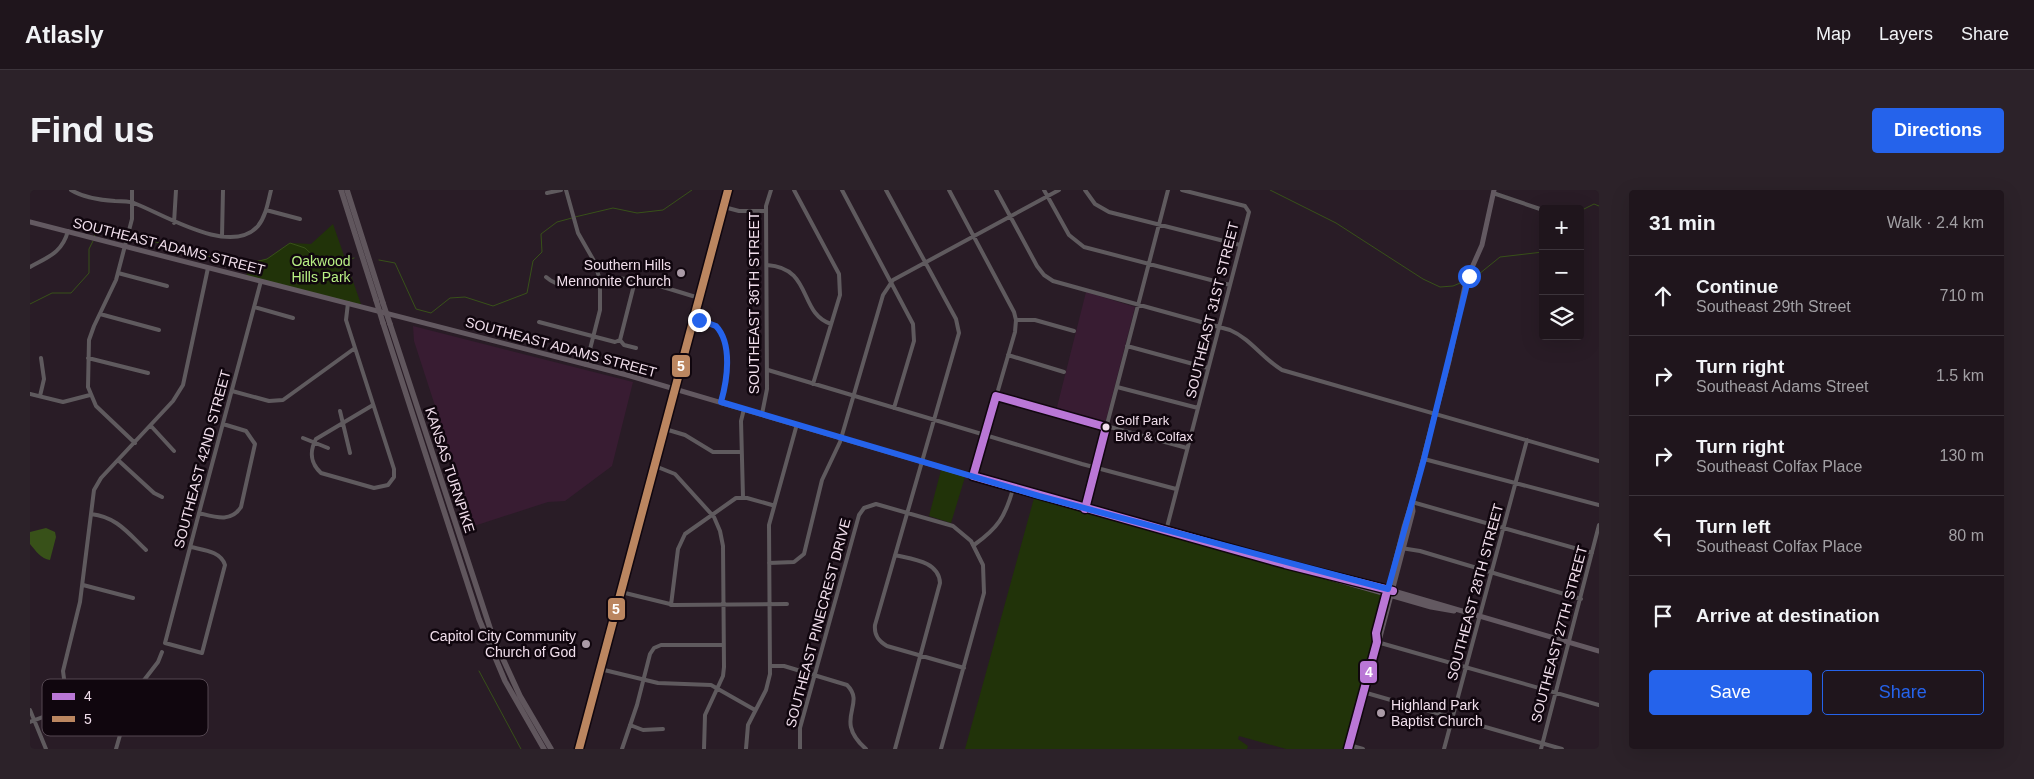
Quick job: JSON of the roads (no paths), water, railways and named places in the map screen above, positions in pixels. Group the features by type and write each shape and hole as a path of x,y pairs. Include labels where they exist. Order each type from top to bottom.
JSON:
{"highway":[{"name":"KANSAS TURNPIKE","path":"340,190 479,619 508,688 544,749"},
{"name":"KANSAS TURNPIKE","path":"347,190 486,619 520,696 551,749"}],"main road":[{"path":"579,749 728,190"},
{"path":"1349,747 1377,642 1380,637 1412,502 1436,413 1464,290 1482,245 1493,192"},
{"name":"SOUTHEAST ADAMS STREET","path":"30,222 586,364 797,424 1014,489 1390,593 1440,610 1455,611 1599,651"}],"street":[{"path":"70,190 89,198 133,202 174,223 222,236 240,237 258,226 266,210 271,190"},
{"path":"132,190 132,219 118,273 91,333 88,358 90,395 98,409 135,443"},
{"path":"174,223 176,190"},
{"path":"222,236 223,190"},
{"path":"547,193 561,190"},
{"path":"566,190 578,233 594,261 600,280 600,310 586,364"},
{"path":"794,190 839,274 840,291 813,384"},
{"path":"842,190 911,319 914,333 894,408"},
{"path":"886,190 926,262 959,328 959,338 906,511 875,625 876,636 887,646 964,668"},
{"path":"949,190 1000,283 1016,320 1008,355 973,476"},
{"path":"996,190 1037,266 1048,278 1061,284 1219,326 1245,338 1282,370 1599,461"},
{"path":"1044,190 1065,230 1077,242 1091,249 1230,285"},
{"path":"769,563 794,562 803,556 822,480 836,453 883,295 891,281 1058,190"},
{"path":"1084,190 1091,200 1104,210 1240,245"},
{"path":"1085,509 1168,190"},
{"name":"SOUTHEAST 31ST STREET","path":"1166,531 1249,210 1245,206 1182,190"},
{"name":"SOUTHEAST 36TH STREET","path":"762,414 767,393 768,370 766,212 771,191"},
{"path":"1493,192 1539,209"},
{"path":"724,207 739,211 766,212"},
{"path":"266,210 300,219"},
{"path":"30,267 57,253 68,231"},
{"path":"767,265 779,266 792,273 817,315 831,324"},
{"path":"64,679 63,671 78,613 96,486 173,402 186,378 208,268"},
{"path":"118,273 166,286"},
{"path":"546,277 552,282 565,286 613,278 635,281 700,298"},
{"name":"SOUTHEAST 42ND STREET","path":"190,547 219,555 223,560 225,568 202,653 165,643 190,547 200,513 261,281"},
{"path":"620,340 635,281"},
{"path":"348,303 346,320 394,469 394,477 387,486 374,488 321,473 316,468 312,458 314,442 321,434 373,405"},
{"path":"254,307 293,318"},
{"path":"100,314 159,330"},
{"path":"695,318 714,325 724,337 726,347 726,383 721,402"},
{"path":"1016,320 1035,320 1074,331"},
{"path":"539,322 615,342 620,340"},
{"path":"620,340 624,345 636,348"},
{"path":"1127,346 1208,368"},
{"path":"232,391 270,401 283,400 355,348"},
{"path":"1008,355 1064,372"},
{"path":"40,396 44,379 41,358"},
{"path":"88,358 148,373"},
{"path":"768,370 1096,468 1176,489"},
{"path":"1117,387 1198,408"},
{"path":"30,394 68,402 90,395"},
{"path":"996,396 1187,448"},
{"name":"SOUTHEAST 36TH STREET","path":"743,497 741,421 744,409"},
{"path":"340,411 350,453"},
{"path":"200,513 226,518 234,515 241,507 256,444 246,431 223,424"},
{"path":"746,749 748,725 766,690 770,666 768,525 772,505 797,424"},
{"path":"151,426 174,451"},
{"path":"665,429 685,435 713,452 742,452"},
{"path":"303,438 328,448"},
{"name":"SOUTHEAST 28TH STREET","path":"1444,749 1527,440"},
{"path":"1424,459 1599,505"},
{"path":"118,460 162,498"},
{"path":"655,466 675,474 712,515 719,527 723,543 724,672 705,715 704,749"},
{"path":"974,545 999,524 1014,489"},
{"path":"671,605 680,541 687,532 734,499 743,497 772,505"},
{"path":"1412,502 1592,553"},
{"name":"SOUTHEAST PINECREST DRIVE","path":"800,749 799,731 861,511 867,506 880,504 906,511"},
{"path":"906,511 953,526 974,545 983,565 985,586 942,749"},
{"path":"91,514 107,516 114,520 146,550"},
{"name":"SOUTHEAST 27TH STREET","path":"1541,749 1599,526"},
{"path":"1401,548 1420,551 1492,571 1581,599"},
{"path":"895,555 928,564 937,572 940,585 895,749"},
{"path":"82,585 133,598"},
{"path":"621,592 671,605 786,604"},
{"path":"1377,642 1599,705"},
{"path":"622,749 644,681 650,654 656,647 724,645"},
{"path":"144,679 154,667 162,652"},
{"path":"770,666 784,666 840,681 850,688 854,699 850,729 856,740 866,749"},
{"path":"600,669 663,684 704,684 718,688 755,710"},
{"path":"1363,692 1562,749"},
{"path":"30,710 32,722 46,749"},
{"path":"630,725 643,730 663,729"},
{"path":"116,749 120,736"},
{"path":"1349,747 1363,749"}],"waterway":[{"path":"575,217 613,208 637,213 663,210 692,190"},
{"path":"1270,190 1336,223 1423,279 1440,287 1453,286 1465,281"},
{"path":"1584,209 1594,204 1599,206"},
{"path":"379,260 395,263 416,309 431,313 450,298 465,297 493,306 527,293 533,261 542,252 541,234 557,222 572,218"},
{"path":"94,237 98,228 124,233"},
{"path":"132,235 203,256 255,262 267,259 290,243 305,248 321,263 331,264 354,258"},
{"path":"30,304 52,293 71,293 89,273 89,249 93,241"},
{"path":"1469,279 1479,274 1500,257 1539,252"},
{"path":"479,671 521,749"}],"place":[{"name":"Southern Hills Mennonite Church","path":"681,273"},
{"name":"Golf Park Blvd & Colfax","path":"1106,427"},
{"name":"Capitol City Community Church of God","path":"586,644"},
{"name":"Highland Park Baptist Church","path":"1381,713"}],"park label":[{"name":"Oakwood Hills Park","path":"321,269"}]}
